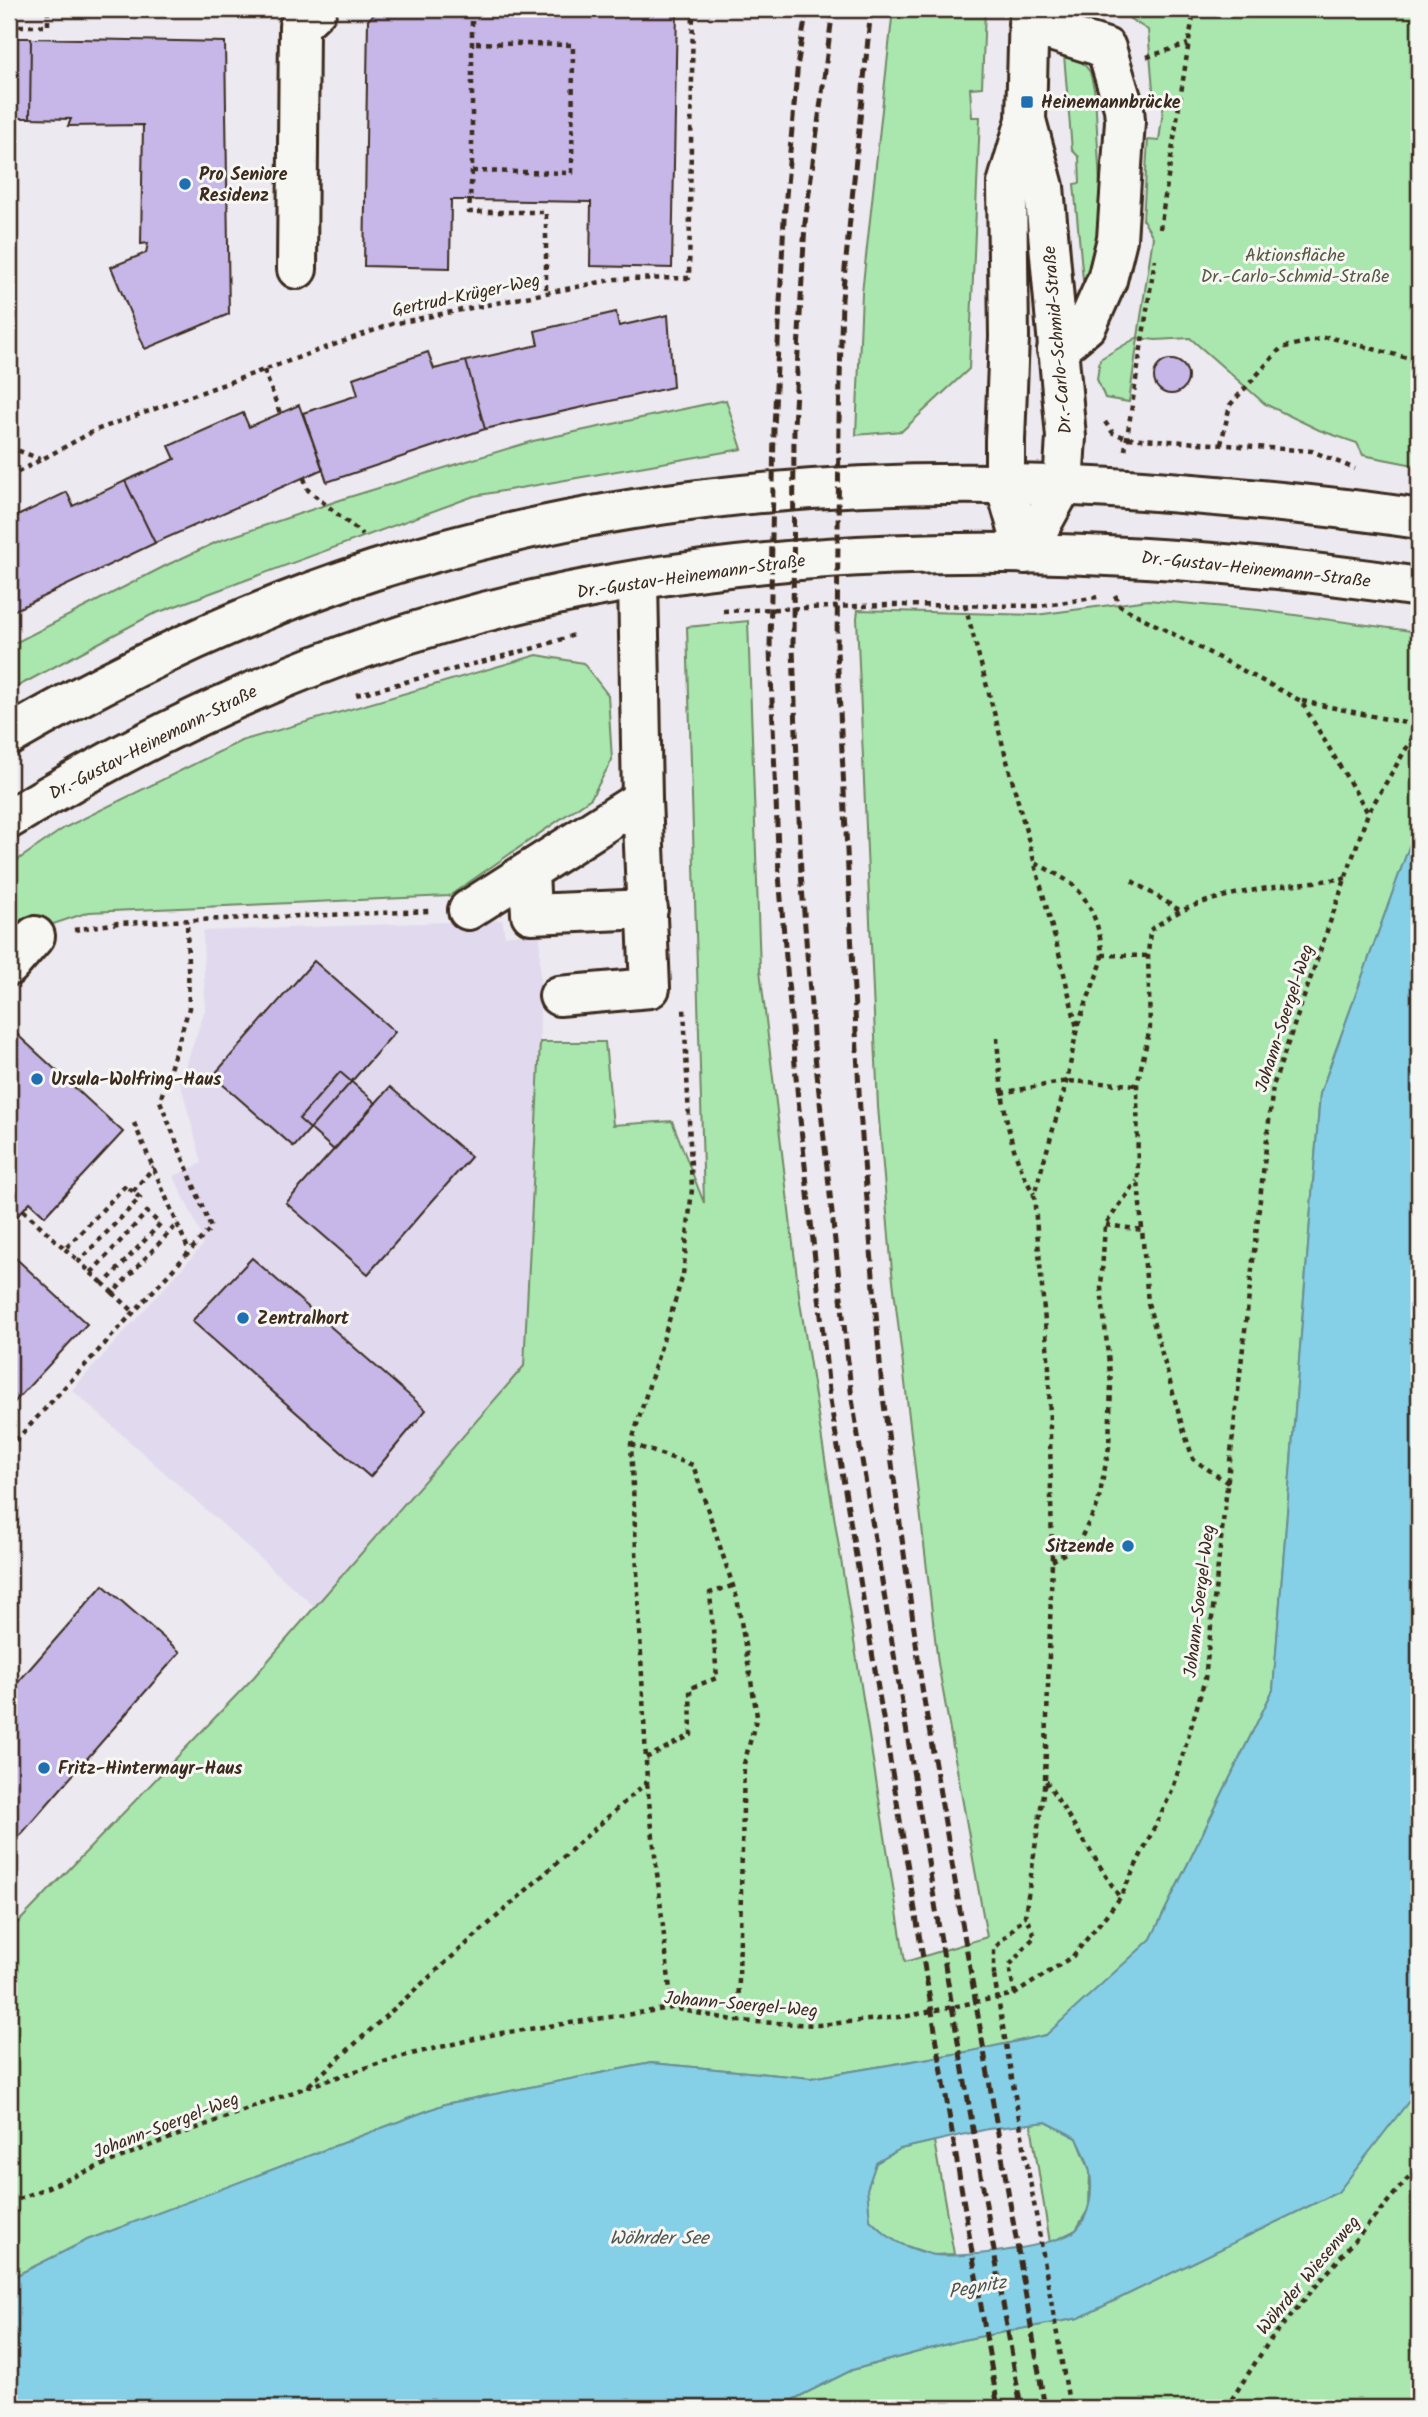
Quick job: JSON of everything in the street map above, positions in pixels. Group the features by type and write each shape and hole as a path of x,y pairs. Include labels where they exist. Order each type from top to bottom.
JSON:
{"main road":[{"path":"297,269 299,26 317,9"},
{"path":"1009,337 1057,350 1087,325 1107,280 1117,239 1124,108 1106,48 1028,16"},
{"name":"Dr.-Carlo-Schmid-Straße","path":"1025,554 1005,484 1009,337 1007,184 1026,120 1028,16"},
{"name":"Dr.-Carlo-Schmid-Straße","path":"1025,554 1063,485 1066,437 1044,187 1026,120"},
{"path":"9,736 134,668 279,604 377,570 506,534 619,511 748,493 917,484 1005,484 1063,485 1233,497 1419,519"},
{"name":"Dr.-Gustav-Heinemann-Straße","path":"9,819 106,762 208,712 302,671 405,635 493,610 594,587 717,569 849,557 1025,554 1132,556 1223,563 1419,587"},
{"path":"559,996 650,988 642,799 638,580"},
{"path":"468,910 642,799"},
{"path":"530,871 531,914 648,909"},
{"path":"9,966 35,936"}],"path":[{"path":"9,26 48,26 48,9"},
{"name":"Gertrud-Krüger-Weg","path":"9,477 96,430 392,324 616,279 689,278 693,9"},
{"path":"1158,237 1194,9"},
{"path":"472,21 472,171 469,212 546,212 546,293"},
{"path":"472,43 573,45 572,173 472,171"},
{"path":"1146,58 1189,44"},
{"path":"9,216 14,222 9,228"},
{"path":"1125,447 1156,251"},
{"path":"1221,444 1230,405 1281,348 1328,338 1419,361"},
{"path":"264,370 280,413"},
{"path":"1099,414 1113,433 1127,438 1312,451 1363,472"},
{"path":"9,447 41,460"},
{"path":"304,478 308,489 372,542"},
{"path":"1115,587 1120,606 1301,701 1419,727"},
{"path":"722,611 887,605 1040,606 1115,595"},
{"path":"965,605 1077,1028"},
{"path":"348,697 576,635"},
{"path":"1301,701 1368,813"},
{"name":"Johann-Soergel-Weg","path":"9,2203 149,2146 307,2087 399,2057 495,2034 672,2008 738,2021 831,2024 908,2016 1015,1994 1073,1956 1120,1898 1173,1789 1205,1679 1273,1086 1368,813 1419,727"},
{"path":"1035,862 1074,887 1095,917 1102,955 1077,1028 1067,1081 1034,1195 1049,1368 1052,1561 1045,1780 1025,1916 995,1949 994,1976 1070,2408"},
{"path":"1228,1483 1194,1460 1148,1303 1138,1180 1137,1085 1150,1028 1150,930 1181,911 1203,903 1269,888 1347,878"},
{"path":"1132,881 1181,911"},
{"path":"35,936 118,923 468,910"},
{"path":"9,1446 211,1228 160,1101 189,1009 187,920"},
{"path":"1102,955 1148,956"},
{"path":"672,2008 647,1782 631,1444 683,1275 692,1189 684,998"},
{"path":"997,1038 1001,1093 1021,1173 1034,1195"},
{"path":"1001,1093 1067,1081 1137,1085"},
{"path":"134,1123 190,1251"},
{"path":"133,1191 154,1167"},
{"path":"1052,1561 1077,1546 1098,1504 1109,1447 1111,1384 1101,1288 1105,1225 1138,1180"},
{"path":"65,1249 126,1185 140,1198 79,1261"},
{"path":"23,1210 134,1312"},
{"path":"91,1273 147,1212 160,1224 104,1284"},
{"path":"113,1293 178,1223"},
{"path":"1105,1225 1143,1230"},
{"path":"631,1444 693,1465 740,1610 757,1716 744,1764 738,2021"},
{"path":"646,1758 691,1735 690,1688 717,1678 710,1593 732,1586"},
{"path":"1045,1780 1120,1898"},
{"path":"307,2087 647,1782"},
{"path":"1015,1994 1009,1966 1035,1936 1025,1916"},
{"name":"Wöhrder Wiesenweg","path":"1226,2408 1270,2340 1419,2165"}],"shaded area":[{"path":"502,920 505,936 540,931 540,1042 524,1366 315,1607 72,1390 202,1246 202,1237 174,1176 202,1163 180,1082 205,1010 203,931"}],"green space":[{"path":"893,9 985,9 982,87 970,88 972,117 980,117 969,369 902,431 856,435 862,293"},
{"name":"Aktionsfläche Dr.-Carlo-Schmid-Straße","path":"1114,9 1419,9 1419,466 1363,455 1357,443 1319,430 1265,404 1190,338 1138,338 1129,402 1105,398 1097,379 1100,359 1138,337 1153,237 1143,220 1148,140 1159,141 1164,102 1154,101 1148,30"},
{"path":"1064,55 1083,63 1090,72 1095,93 1102,222 1092,278 1083,280 1074,184 1080,183 1079,157 1072,150"},
{"path":"726,400 742,449 474,496 151,615 9,691 9,646 219,541 346,498 533,441"},
{"path":"1148,600 1259,610 1419,632 1419,819 1320,1094 1273,1690 1151,1939 1047,2035 972,2051 811,2078 651,2063 445,2104 88,2240 9,2279 9,1932 253,1678 524,1366 540,1042 605,1042 613,1125 672,1121 704,1203 687,627 748,621 760,970 800,1302 905,1962 987,1937 938,1663 892,1272 878,1107 857,618 858,610 1036,615"},
{"path":"537,655 583,663 608,695 612,760 591,798 449,896 89,912 14,937 9,943 9,866 64,828 241,741"},
{"path":"1419,2088 1419,2337 1410,2344 1419,2362 1419,2408 776,2408 852,2370 962,2340 1079,2318 1338,2192"},
{"path":"1046,2122 1077,2138 1090,2171 1089,2208 1076,2230 1050,2243 1031,2124"},
{"path":"934,2141 954,2254 933,2255 892,2241 870,2220 867,2189 876,2163 900,2149"}],"water":[{"name":"Wöhrder See","path":"1419,819 1419,2088 1338,2192 1079,2318 962,2340 852,2370 776,2408 9,2408 9,2279 87,2240 445,2104 651,2063 811,2078 972,2051 1046,2035 1151,1939 1273,1690 1320,1094","holes":["1046,2122 1077,2138 1087,2159 1091,2195 1088,2210 1081,2223 1067,2235 1006,2250 942,2255 904,2245 884,2233 870,2220 867,2189 876,2163 900,2149 988,2129"]}],"building":[{"path":"380,9 677,9 672,268 590,266 591,202 471,200 451,200 450,268 364,266 368,20"},
{"path":"9,38 31,38 30,118 9,118"},
{"name":"Pro Seniore Residenz","path":"31,38 225,42 229,314 145,349 111,267 146,253 148,243 141,244 143,125 68,126 71,119 30,118"},
{"path":"616,312 619,326 668,315 673,387 485,429 466,361 538,345 535,331"},
{"path":"428,352 434,369 466,361 485,429 327,482 303,413 358,395 353,378"},
{"path":"1171,360 1183,365 1188,377 1183,389 1171,394 1159,389 1154,377 1159,365"},
{"path":"299,405 323,469 155,543 125,481 175,459 169,446 243,413 249,427"},
{"path":"125,481 155,543 9,613 9,520 67,492 73,506"},
{"path":"314,961 395,1032 294,1147 213,1076"},
{"name":"Ursula-Wolfring-Haus","path":"9,1027 123,1132 45,1216 30,1202 9,1225"},
{"path":"340,1072 376,1103 334,1150 299,1119"},
{"path":"390,1087 471,1157 368,1274 286,1203"},
{"path":"9,1252 87,1324 9,1408"},
{"path":"252,1258 426,1410 370,1477 192,1321"},
{"name":"Fritz-Hintermayr-Haus","path":"103,1585 180,1652 9,1848 9,1684 13,1688"}],"railway":[{"path":"807,9 798,61 784,219 774,429 770,649 779,875 798,1100 830,1400 998,2408"},
{"path":"833,9 805,223 794,426 793,647 801,873 814,1046 852,1399 1021,2408"},
{"path":"871,9 842,299 839,421 837,651 860,1111 882,1389 922,1688 1045,2408"}],"place":[{"name":"Heinemannbrücke","path":"1027,102"},
{"name":"Pro Seniore Residenz","path":"185,184"},
{"name":"Ursula-Wolfring-Haus","path":"37,1079"},
{"name":"Zentralhort","path":"243,1318"},
{"name":"Sitzende","path":"1128,1546"},
{"name":"Fritz-Hintermayr-Haus","path":"44,1768"}],"water label":[{"name":"Pegnitz","path":"977,2286"}]}
